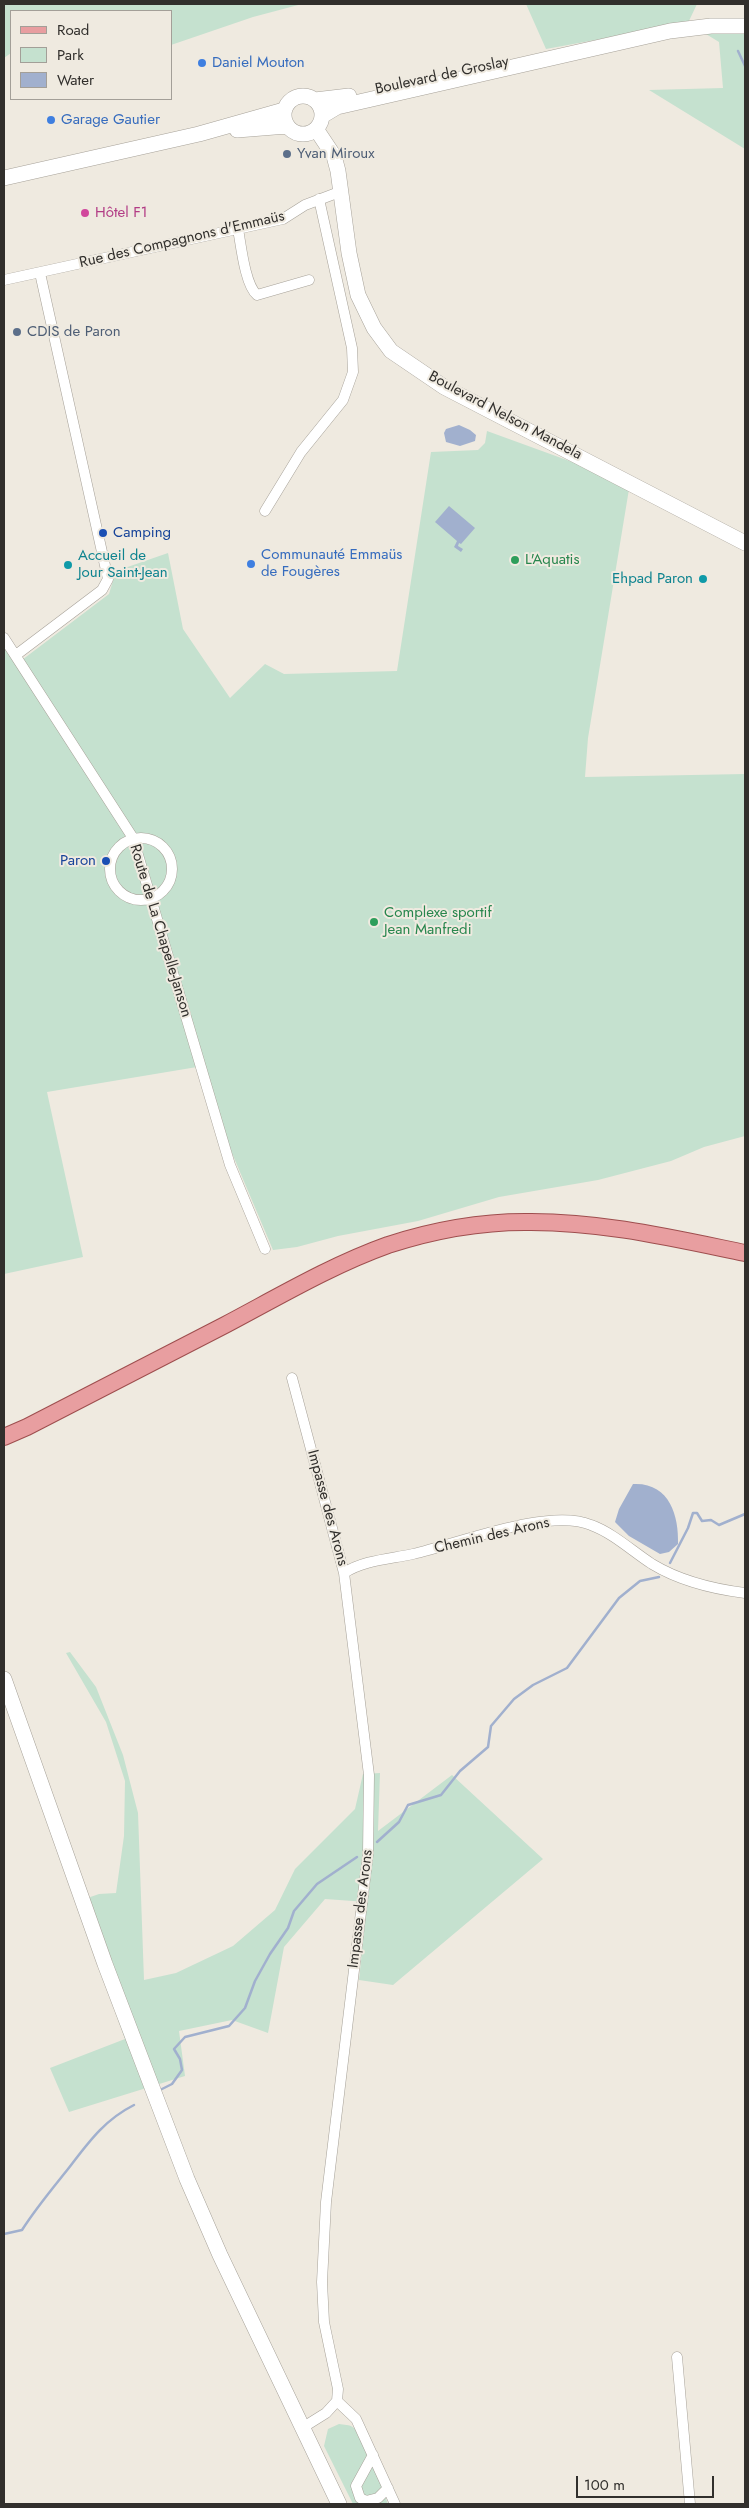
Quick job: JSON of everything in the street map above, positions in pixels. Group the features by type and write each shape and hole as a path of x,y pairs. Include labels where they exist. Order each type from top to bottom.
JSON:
{"main road":[{"path":"4,1443 27,1428 333,1270 388,1246 436,1232 482,1225 523,1222 572,1222 623,1228 745,1254"},
{"path":"4,1437 27,1428"}],"street":[{"name":"Boulevard de Groslay","path":"315,100 335,100 462,70 568,53 670,31 711,26 745,26"},
{"name":"Boulevard de Groslay","path":"319,122 337,107 530,64 568,53"},
{"path":"4,178 198,134 284,110 291,100 297,97 310,97 320,107 319,122 334,156 342,191"},
{"path":"284,110 287,126"},
{"path":"198,134 287,126 298,134 304,134 319,122"},
{"name":"Rue des Compagnons d'Emmaüs","path":"4,280 283,219 319,199 342,191"},
{"name":"Boulevard Nelson Mandela","path":"342,191 349,253 358,295 374,328 391,351 444,387 745,543"},
{"path":"265,511 301,452 343,400 353,372 352,348 319,199"},
{"path":"238,229 252,291 257,295 309,280"},
{"path":"16,655 102,590 108,579 40,273"},
{"name":"Route de La Chapelle-Janson","path":"4,638 133,838 230,1165 265,1249"},
{"path":"144,837 154,840 163,846 170,855 173,865 172,876 168,886 161,894 151,899 131,899 116,887 111,878 110,868 116,850 133,838 144,837"},
{"name":"Impasse des Arons","path":"292,1378 344,1572 369,1775 368,1854 326,2202 322,2282 324,2322 338,2389 337,2401"},
{"name":"Chemin des Arons","path":"344,1572 354,1566 413,1554 493,1532 564,1520 592,1525 653,1565 673,1575 724,1590 745,1593"},
{"path":"4,1679 102,1955 174,2145 220,2254 339,2504"},
{"path":"677,2357 690,2504"},
{"path":"302,2428 314,2422 337,2401 356,2419 395,2504"},
{"path":"373,2455 356,2486 360,2498 366,2501 377,2498 388,2488"}],"green space":[{"path":"4,4 302,4 253,17 172,45 172,10 10,10 10,54 4,58"},
{"path":"526,4 697,4 688,23 546,49"},
{"path":"688,23 745,23 745,149 649,90 723,88 719,42"},
{"name":"Complexe sportif Jean Manfredi","path":"487,431 630,483 588,738 585,777 745,774 745,1136 704,1147 671,1161 598,1180 499,1197 418,1221 338,1236 297,1247 273,1250 229,1146 203,1066 47,1092 83,1257 4,1274 4,643 18,663 109,594 116,571 168,553 183,629 230,698 265,664 284,674 397,671 431,452 478,450 485,443"},
{"path":"70,1652 96,1687 123,1755 138,1813 144,1980 176,1973 233,1946 275,1910 295,1869 355,1809 363,1774 380,1773 378,1831 452,1775 543,1859 393,1985 359,1980 367,1902 325,1899 284,1947 268,2033 232,2020 179,2031 185,2076 69,2112 50,2068 125,2039 76,1902 99,1894 116,1893 124,1836 125,1781 106,1722 66,1653"},
{"path":"339,2424 354,2428 364,2443 388,2504 353,2504 324,2446 328,2429"}],"water":[{"path":"459,425 476,435 475,441 460,446 446,442 444,433 446,429"},
{"path":"449,506 475,528 461,544 459,543 458,546 463,549 461,552 454,547 457,541 435,522"},
{"path":"633,1484 655,1488 669,1502 674,1512 678,1544 669,1552 660,1554 629,1536 615,1522 619,1509"}],"waterway":[{"path":"738,51 745,66"},
{"path":"670,1563 688,1528 693,1513 697,1513 702,1521 711,1520 719,1525 745,1514"},
{"path":"377,1842 399,1822 408,1805 441,1795 460,1771 488,1747 491,1726 514,1699 533,1685 567,1668 619,1598 640,1581 659,1577"},
{"path":"162,2089 172,2084 182,2070 180,2059 174,2049 185,2037 229,2026 245,2008 255,1981 270,1954 288,1928 294,1911 317,1884 357,1857"},
{"path":"4,2234 22,2230 44,2199 97,2133 123,2111 134,2105"}],"place":[{"name":"Daniel Mouton","path":"202,63"},
{"name":"Garage Gautier","path":"51,120"},
{"name":"Yvan Miroux","path":"287,154"},
{"name":"Hôtel F1","path":"85,213"},
{"name":"CDIS de Paron","path":"17,332"},
{"name":"Camping","path":"103,533"},
{"name":"L'Aquatis","path":"515,560"},
{"name":"Communauté Emmaüs de Fougères","path":"251,564"},
{"name":"Accueil de Jour Saint-Jean","path":"68,565"},
{"name":"Ehpad Paron","path":"703,579"},
{"name":"Paron","path":"106,861"},
{"name":"Complexe sportif Jean Manfredi","path":"374,922"}]}
